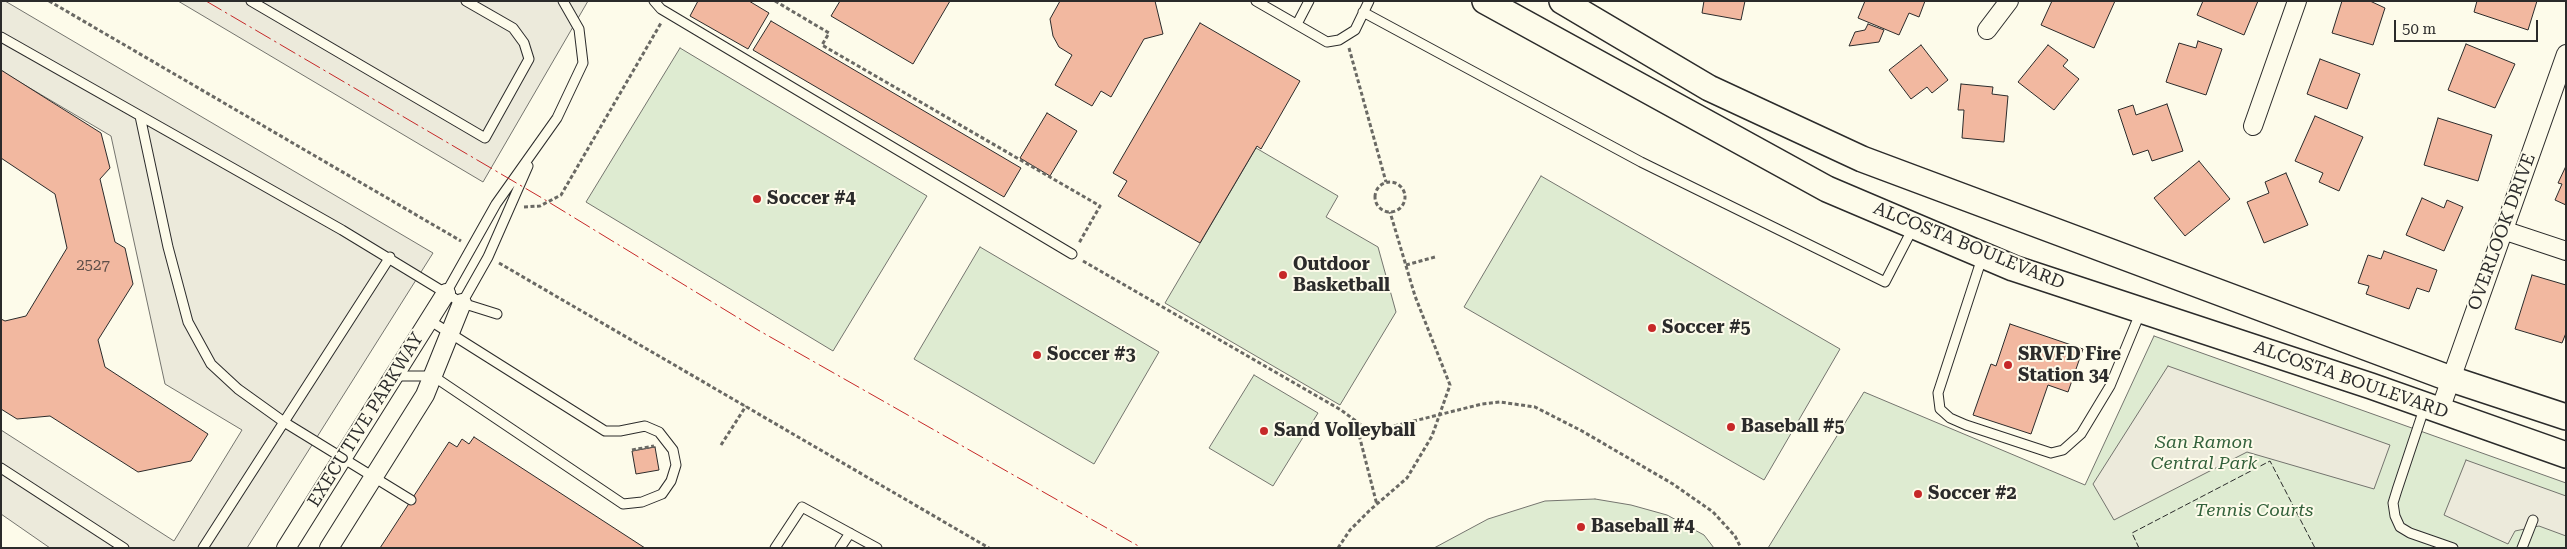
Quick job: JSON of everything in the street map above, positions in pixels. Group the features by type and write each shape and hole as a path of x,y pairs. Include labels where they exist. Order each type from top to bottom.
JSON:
{"main road":[{"name":"ALCOSTA BOULEVARD","path":"1485,1 1827,189 2013,268 2432,407 2566,454"},
{"name":"ALCOSTA BOULEVARD","path":"1562,1 1709,88 1862,159 2451,379 2566,417"}],"street":[{"path":"1987,30 2009,1"},
{"path":"2253,126 2297,1"},
{"name":"OVERLOOK DRIVE","path":"2432,407 2451,379 2566,54"},
{"path":"2503,230 2566,250"},
{"name":"EXECUTIVE PARKWAY","path":"286,548 446,292"},
{"name":"EXECUTIVE PARKWAY","path":"329,548 425,396 462,302"}],"lane":[{"path":"251,1 485,138 529,59 524,43 513,28 466,1"},
{"path":"446,292 496,204 557,118 583,64 579,29 563,1"},
{"path":"654,1 667,13 1072,254"},
{"path":"1256,1 1327,42 1340,40 1355,30 1369,1"},
{"path":"1298,24 1309,1"},
{"path":"1363,12 1641,162 1884,282 1915,226"},
{"path":"1,37 390,257 462,302 497,314"},
{"path":"140,116 168,247 188,322 197,342 211,364 238,389 284,422 411,500"},
{"path":"462,302 488,257 534,152"},
{"path":"1983,255 1938,394 1940,408 1950,418 1966,425 2051,453 2063,450 2081,434 2110,386 2141,310"},
{"path":"203,548 390,257"},
{"path":"394,376 433,376 623,504 642,502 662,494 671,481 676,465 673,450 659,432 645,426 620,431 605,431 429,320"},
{"path":"2432,407 2397,490 2393,504 2394,516 2400,527 2410,533 2453,548"},
{"path":"1,468 124,548"},
{"path":"775,548 802,507 877,548"},
{"path":"2522,548 2533,520"},
{"path":"840,548 850,533"}],"path":[{"path":"49,1 471,247"},
{"path":"775,1 829,32 822,45 1100,206 1072,254 1340,410 1356,422 1374,430 1482,404 1500,402 1536,407 1673,484 1713,512 1735,536 1741,548"},
{"path":"511,206 540,206 560,195 667,13"},
{"path":"1346,36 1386,182"},
{"path":"1386,182 1396,183 1405,193 1402,207 1390,212 1379,208 1375,199 1378,188 1386,182"},
{"path":"1338,548 1350,530 1407,478 1420,460 1442,414 1450,385 1415,296 1390,212"},
{"path":"488,257 989,548"},
{"path":"1406,265 1435,257"},
{"path":"721,445 746,406"},
{"path":"1356,422 1377,505"},
{"path":"632,450 659,445"}],"green space":[{"name":"Soccer #4","path":"680,48 927,196 833,351 586,202"},
{"name":"Outdoor Basketball","path":"1256,148 1338,196 1326,217 1378,247 1396,312 1340,405 1165,303"},
{"name":"Soccer #5","path":"1541,176 1840,349 1764,480 1464,307"},
{"name":"Soccer #3","path":"980,247 1159,352 1094,464 914,359"},
{"name":"San Ramon Central Park","path":"2154,336 2566,483 2566,548 1768,548 1864,392 2085,485"},
{"name":"Sand Volleyball","path":"1254,375 1318,413 1273,486 1209,448"},
{"name":"Baseball #4","path":"1595,499 1631,505 1667,515 1704,535 1714,548 1434,548 1488,519 1545,501"}],"shaded area":[{"path":"1,1 5,1 433,253 247,548 50,548 1,514 1,430 174,541 242,430 165,384 111,136 1,71"},
{"path":"178,1 588,1 483,182"},
{"path":"2168,366 2390,445 2374,489 2247,452 2114,520 2093,484"},
{"path":"2466,460 2566,496 2566,536 2539,526 2515,531 2508,544 2444,515"}],"building":[{"path":"698,1 749,1 769,13 748,49 690,16"},
{"path":"840,1 950,1 913,64 831,16"},
{"path":"1060,1 1155,1 1163,34 1144,39 1111,97 1101,91 1092,106 1055,85 1072,55 1059,47 1053,36 1050,19"},
{"path":"1704,1 1745,1 1741,20 1702,13"},
{"path":"1865,1 1925,1 1919,17 1909,13 1899,35 1858,18"},
{"path":"2052,1 2115,1 2094,48 2041,25"},
{"path":"2203,1 2258,1 2244,35 2197,15"},
{"path":"2342,1 2370,1 2385,8 2373,45 2332,33"},
{"path":"2477,1 2537,1 2528,30 2474,12"},
{"path":"771,21 1021,168 1004,197 753,50"},
{"path":"1200,23 1300,81 1261,149 1257,146 1200,243 1118,196 1127,181 1113,173"},
{"path":"1868,24 1884,30 1879,42 1849,46 1855,32 1865,30"},
{"path":"2198,41 2222,49 2206,95 2166,82 2179,43 2196,48"},
{"path":"2466,44 2515,64 2495,108 2448,90"},
{"path":"1921,45 1948,80 1932,93 1927,87 1911,99 1889,70"},
{"path":"2048,45 2068,60 2063,66 2079,79 2054,110 2018,82"},
{"path":"2320,59 2360,74 2347,109 2307,94"},
{"path":"1,70 101,133 110,168 100,179 115,242 125,248 133,284 98,340 105,367 208,434 191,461 138,472 50,416 17,419 1,409 1,319 5,321 26,316 67,248 55,194 1,158"},
{"path":"1961,84 1993,87 1992,94 2008,96 2004,142 1962,138 1964,110 1958,110"},
{"path":"2167,104 2183,151 2152,161 2148,150 2133,155 2118,110 2133,105 2136,115"},
{"path":"1047,113 1077,131 1050,176 1020,158"},
{"path":"2315,116 2363,137 2339,191 2319,182 2323,173 2295,161"},
{"path":"2438,118 2492,135 2478,181 2424,165"},
{"path":"2199,161 2230,199 2185,236 2154,198"},
{"path":"2566,166 2566,205 2555,200 2562,184 2558,183"},
{"path":"2286,173 2308,225 2264,243 2247,202 2269,193 2265,182"},
{"path":"2422,198 2444,208 2447,200 2463,207 2444,251 2406,235"},
{"path":"2384,251 2437,270 2429,292 2417,288 2409,309 2366,294 2369,286 2358,283 2368,255 2381,259"},
{"path":"2532,275 2566,285 2566,333 2562,343 2515,329"},
{"path":"2010,324 2083,349 2068,392 2048,385 2031,434 1973,415 1991,364 1996,366"},
{"path":"474,437 645,548 380,548 449,442 457,447 462,439 469,444"},
{"path":"655,447 659,470 636,474 632,451"}],"fence":[{"path":"2139,548 2132,533 2270,461 2315,548"}],"power":[{"path":"206,1 542,198 758,330 1142,548"}],"place":[{"name":"Soccer #4","path":"757,199"},
{"name":"Outdoor Basketball","path":"1283,275"},
{"name":"Soccer #5","path":"1652,328"},
{"name":"Soccer #3","path":"1037,355"},
{"name":"SRVFD Fire Station 34","path":"2008,365"},
{"name":"Baseball #5","path":"1731,427"},
{"name":"Sand Volleyball","path":"1264,431"},
{"name":"Soccer #2","path":"1918,494"},
{"name":"Baseball #4","path":"1581,527"}],"park label":[{"name":"Tennis Courts","path":"2254,511"}]}
